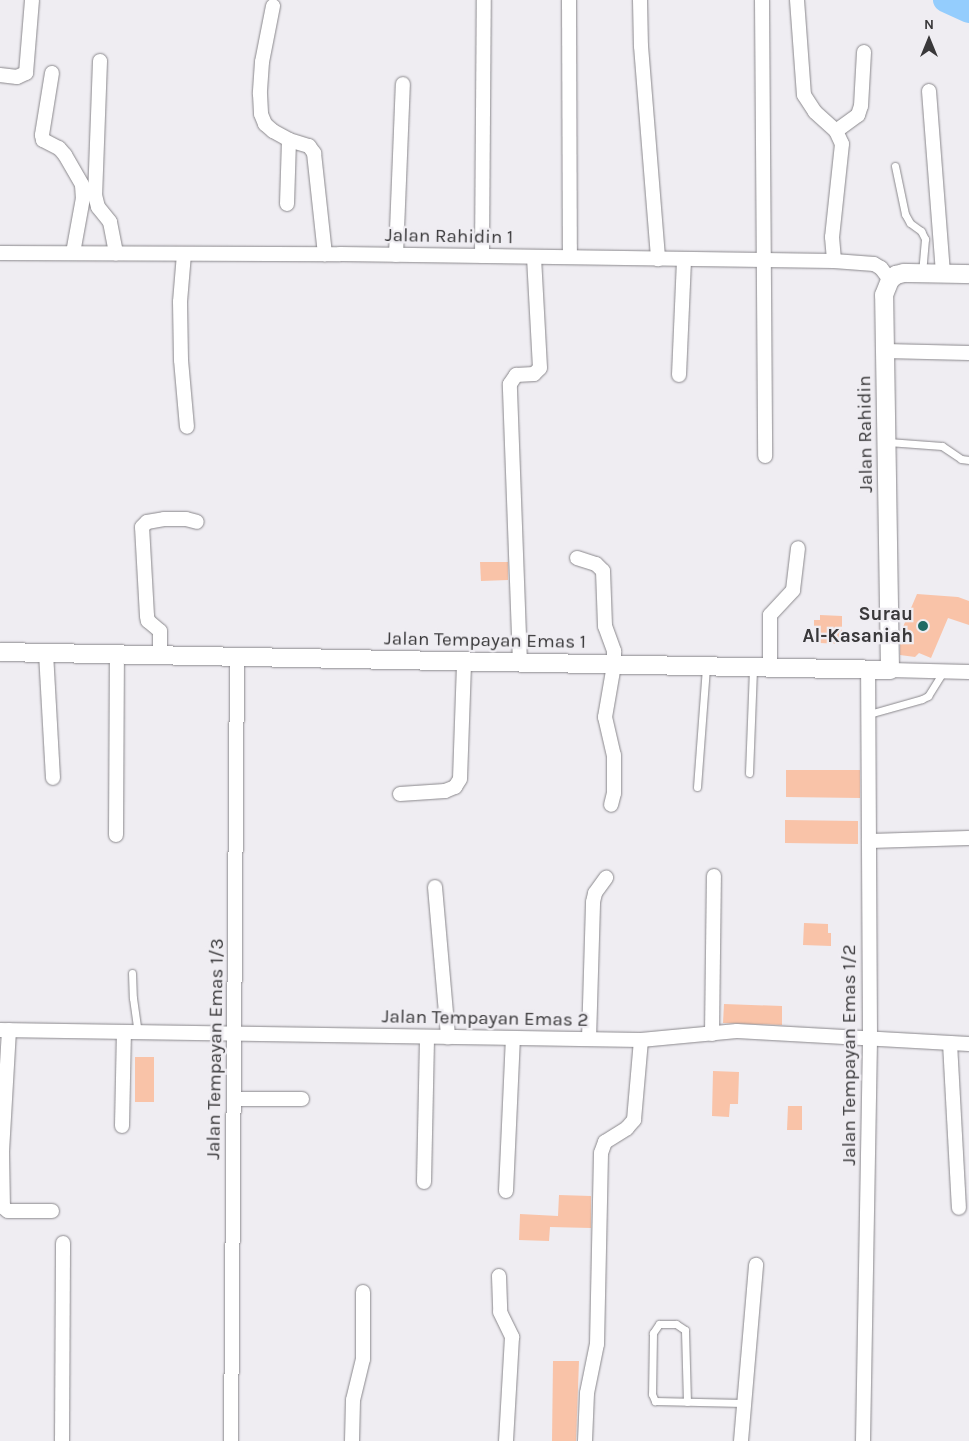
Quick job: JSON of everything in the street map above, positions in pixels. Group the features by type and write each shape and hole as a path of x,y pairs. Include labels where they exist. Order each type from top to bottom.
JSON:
{"street":[{"path":"0,75 17,77 26,73 32,0"},
{"path":"482,256 484,0"},
{"path":"568,0 570,257"},
{"path":"640,0 641,46 658,259"},
{"path":"762,0 765,456"},
{"path":"797,0 804,95 814,112 836,132 842,144 832,237 834,261"},
{"path":"273,6 262,62 261,114 265,124 273,131 289,140 309,146 314,153 325,254"},
{"path":"836,132 858,115 861,106 864,52"},
{"path":"100,61 95,195 98,207 110,222 116,253"},
{"path":"52,73 42,135 43,140 59,148 65,155 82,185 83,198 74,253"},
{"path":"396,255 403,84"},
{"path":"929,92 943,273"},
{"path":"287,204 289,140"},
{"name":"Jalan Rahidin 1","path":"0,253 325,254 834,261 874,264 881,268 890,280"},
{"path":"184,254 180,302 181,360 187,427"},
{"path":"520,663 510,384 516,375 534,374 540,368 534,257"},
{"path":"679,375 684,260"},
{"path":"890,280 896,275 904,273 969,274"},
{"name":"Jalan Rahidin","path":"890,280 884,295 890,670"},
{"path":"885,351 969,353"},
{"path":"160,655 160,632 148,621 147,616 142,526 155,519 186,519 197,522"},
{"path":"761,668 770,615 793,590 798,548"},
{"path":"577,558 596,564 603,571 605,626 614,651 614,665 605,717 614,755 614,793 611,805"},
{"name":"Jalan Tempayan Emas 1","path":"0,652 969,672"},
{"path":"46,653 53,778"},
{"path":"116,835 117,654"},
{"name":"Jalan Tempayan Emas 1/3","path":"231,1441 238,657"},
{"path":"400,794 445,791 455,787 460,779 464,662"},
{"name":"Jalan Tempayan Emas 1/2","path":"863,1441 870,1038 868,670"},
{"path":"869,841 969,838"},
{"path":"712,1034 714,876"},
{"path":"588,1038 593,902 595,893 606,878"},
{"path":"435,887 448,1037"},
{"path":"5,1030 2,1152 3,1207 8,1211 52,1211"},
{"name":"Jalan Tempayan Emas 2","path":"5,1030 641,1040 737,1031 969,1044"},
{"path":"122,1126 131,1033"},
{"path":"424,1182 426,1037"},
{"path":"506,1191 513,1038"},
{"path":"585,1441 587,1393 597,1344 601,1153 605,1142 627,1128 634,1120 641,1040"},
{"path":"950,1043 959,1208"},
{"path":"235,1099 302,1099"},
{"path":"62,1441 63,1243"},
{"path":"741,1441 756,1265"},
{"path":"500,1276 500,1312 512,1337 506,1441"},
{"path":"352,1441 353,1400 362,1359 363,1292"}],"lane":[{"path":"895,166 905,214 910,223 921,231 924,238 922,273"},
{"path":"887,442 942,446 961,459 969,460"},
{"path":"697,786 706,667"},
{"path":"749,773 761,668"},
{"path":"869,714 922,700 928,696 943,672"},
{"path":"131,1033 132,973"},
{"path":"688,1402 685,1330 676,1324 659,1324 652,1333 652,1397 655,1402 743,1403"}],"building":[{"path":"480,562 508,562 508,580 481,581"},
{"name":"Surau Al-Kasaniah","path":"917,594 958,597 969,601 969,625 948,618 931,658 919,653 915,657 900,655 900,634"},
{"path":"820,615 842,616 842,644 820,643 820,634 814,634 814,620 820,620"},
{"path":"786,770 860,770 860,798 786,797"},
{"path":"785,820 858,821 858,844 785,843"},
{"path":"804,923 828,924 828,933 831,933 831,946 803,945"},
{"path":"724,1004 782,1006 782,1025 723,1023"},
{"path":"135,1057 154,1057 154,1102 135,1102"},
{"path":"713,1071 739,1072 738,1104 730,1104 729,1117 712,1116"},
{"path":"788,1106 802,1106 802,1130 787,1130"},
{"path":"559,1195 591,1196 591,1228 550,1227 549,1241 519,1240 520,1214 558,1216"},
{"path":"553,1361 579,1361 576,1441 552,1441"}],"waterway":[{"path":"945,0 969,11"}],"place":[{"name":"Surau Al-Kasaniah","path":"923,626"}]}
